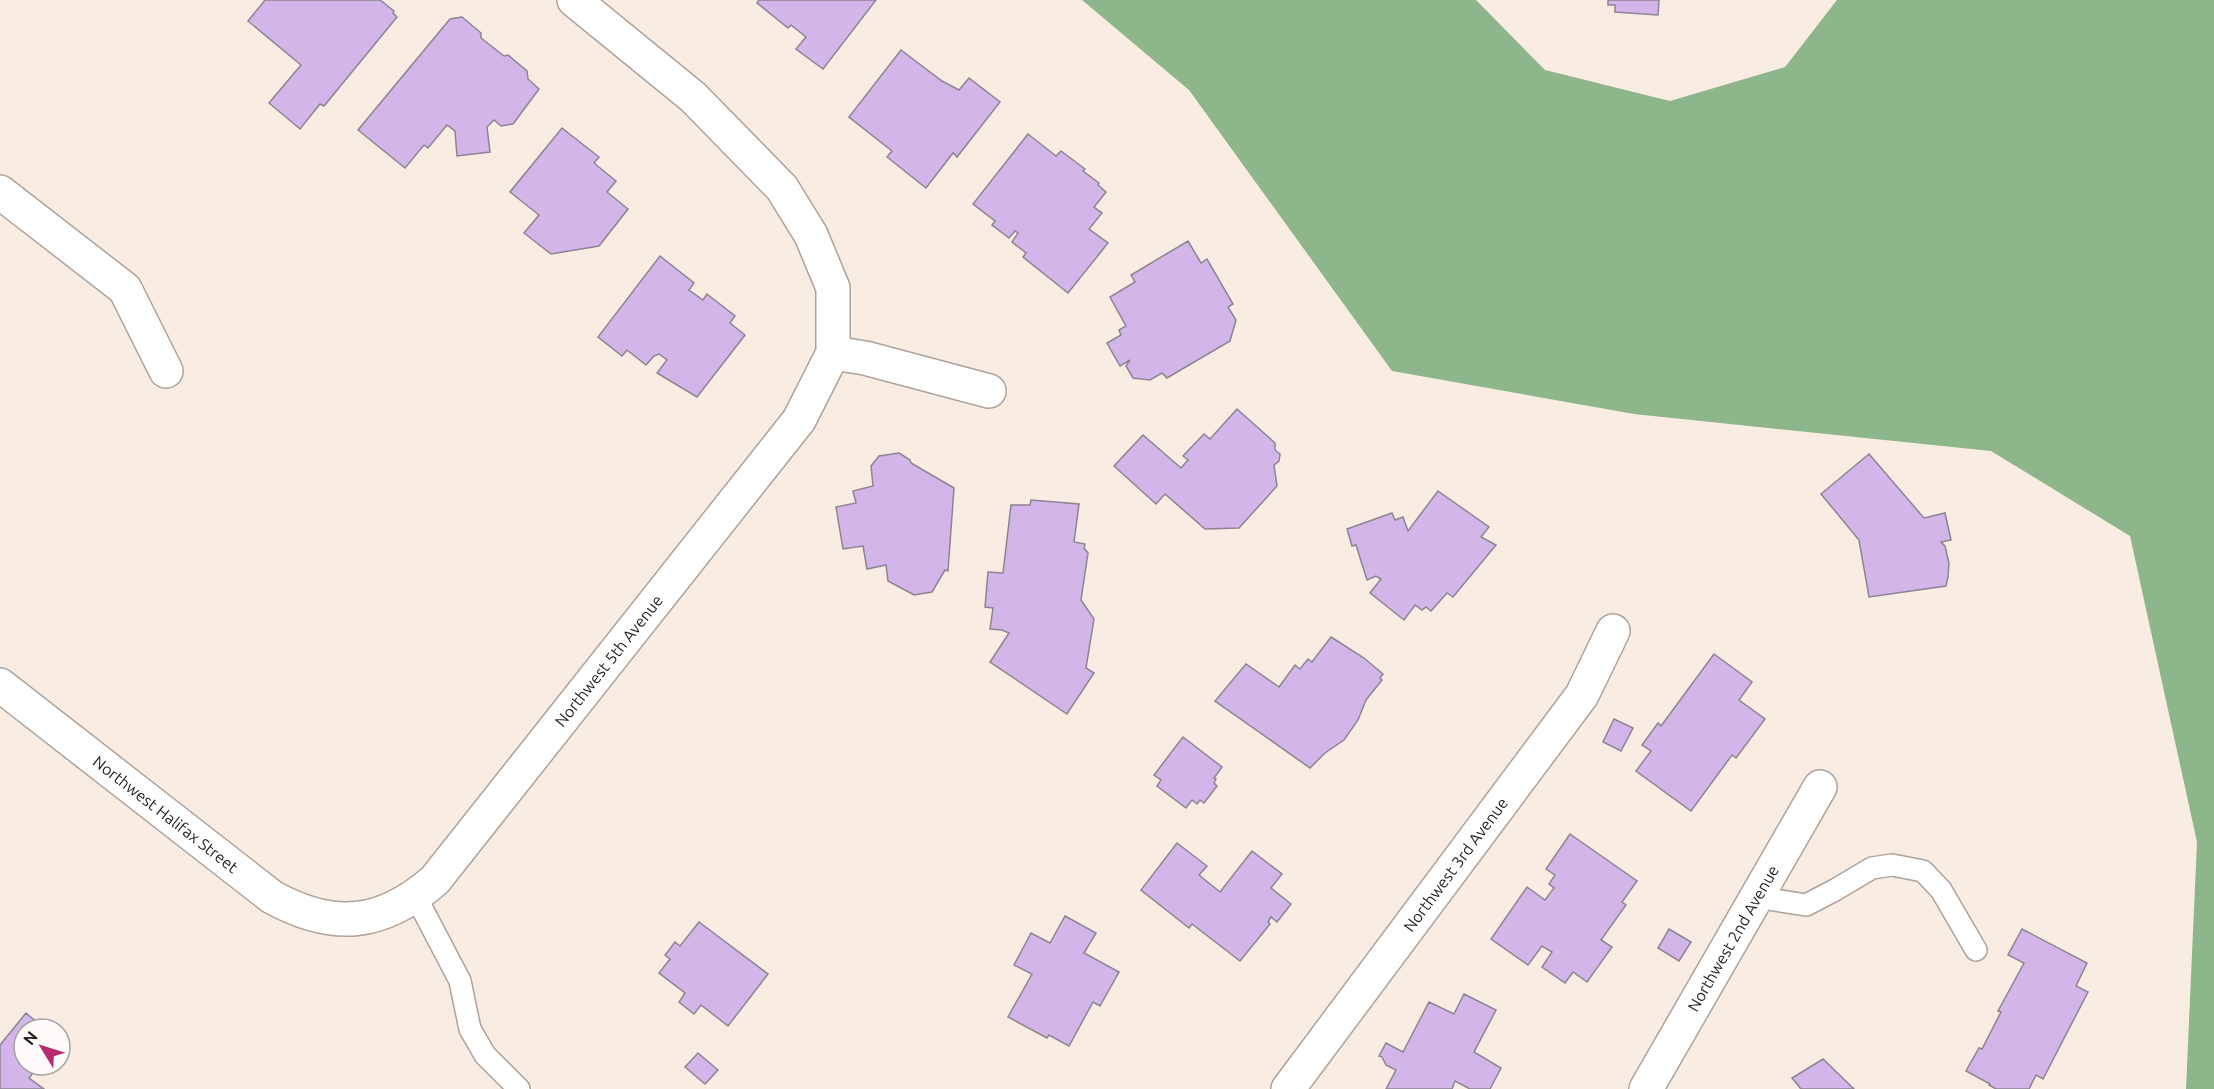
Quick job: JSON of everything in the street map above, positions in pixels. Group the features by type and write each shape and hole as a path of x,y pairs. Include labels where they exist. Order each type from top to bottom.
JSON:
{"street":[{"path":"574,0 693,97 782,188 811,235 833,288 833,353 865,358 989,391"},
{"path":"0,192 125,290 166,371"},
{"name":"Northwest 5th Avenue","path":"344,920 369,917 393,909 416,897 435,880 799,420 833,353"},
{"name":"Northwest 3rd Avenue","path":"1288,1089 1582,695 1613,631"},
{"name":"Northwest Halifax Street","path":"0,685 272,897 294,909 318,917 344,920"},
{"name":"Northwest 2nd Avenue","path":"1646,1089 1820,787"}],"lane":[{"path":"1756,897 1806,905 1872,868 1892,865 1923,871 1941,890 1976,950"},
{"path":"416,897 460,981 470,1029 485,1055 519,1089"}],"green space":[{"path":"1082,0 1476,0 1545,70 1670,101 1785,67 1837,0 2214,0 2214,1089 2186,1089 2197,842 2130,536 1991,451 1634,414 1392,371 1189,90"}],"building":[{"path":"265,0 380,0 394,11 397,17 324,106 320,104 300,129 269,103 301,65 248,21"},
{"path":"759,0 876,0 823,69 796,49 806,37 791,25 788,28 757,3"},
{"path":"1608,0 1659,0 1658,15 1615,12 1615,5 1608,5"},
{"path":"462,17 481,33 481,38 504,56 508,55 527,71 528,79 539,89 513,124 501,126 494,120 487,127 490,152 457,156 455,131 447,125 428,148 424,145 405,168 358,130 450,19"},
{"path":"901,50 942,81 959,90 969,78 1000,102 957,157 953,153 926,188 887,157 892,151 849,117"},
{"path":"562,128 599,157 594,163 616,181 607,192 628,209 599,246 551,254 524,233 539,215 510,192"},
{"path":"1028,134 1056,156 1061,151 1085,169 1083,171 1099,183 1098,185 1106,192 1094,207 1102,213 1089,229 1108,243 1068,293 1023,257 1026,253 1012,242 1018,233 1015,231 1009,238 992,225 995,221 973,204"},
{"path":"1188,241 1201,263 1207,259 1233,304 1228,307 1236,320 1230,341 1167,378 1162,373 1150,380 1133,378 1126,366 1130,360 1120,366 1107,343 1121,335 1119,330 1126,326 1110,297 1135,282 1131,275"},
{"path":"660,256 694,283 689,290 703,300 707,294 735,316 730,323 745,335 697,397 657,373 667,360 659,354 646,365 627,350 622,356 598,337"},
{"path":"1237,409 1275,443 1275,450 1280,454 1279,461 1274,465 1277,486 1239,528 1205,529 1165,494 1156,504 1114,466 1143,435 1181,468 1188,460 1183,456 1204,434 1210,439"},
{"path":"899,453 911,463 954,488 948,571 945,570 932,592 914,595 888,581 886,565 867,569 863,546 843,549 836,507 856,503 853,491 873,486 871,466 879,456"},
{"path":"1869,454 1924,518 1945,513 1951,540 1941,542 1945,546 1949,563 1946,586 1869,597 1859,540 1821,494"},
{"path":"1438,491 1489,527 1481,537 1496,545 1453,597 1447,593 1431,611 1426,607 1422,610 1415,605 1404,620 1370,593 1381,579 1376,576 1367,580 1356,545 1352,546 1347,529 1392,513 1395,520 1403,517 1408,531"},
{"path":"1031,500 1079,504 1074,542 1085,544 1084,548 1088,553 1081,600 1094,619 1086,668 1094,673 1067,714 990,662 1009,633 990,629 993,608 985,607 988,572 1003,573 1011,505 1030,505"},
{"path":"1331,637 1364,658 1383,674 1380,678 1382,680 1366,700 1358,720 1344,740 1325,753 1310,768 1215,701 1246,664 1279,687 1295,665 1300,669 1308,659 1312,662"},
{"path":"1714,654 1752,682 1739,700 1765,719 1736,758 1732,755 1691,811 1636,771 1651,751 1642,745 1658,723 1661,726"},
{"path":"1614,719 1633,728 1621,751 1603,742"},
{"path":"1183,737 1222,767 1214,778 1217,786 1204,803 1200,800 1197,804 1192,800 1186,808 1157,786 1161,780 1154,775"},
{"path":"1570,834 1637,881 1622,902 1626,905 1601,940 1612,947 1587,982 1573,972 1565,983 1542,967 1552,952 1542,946 1528,965 1491,939 1527,887 1545,900 1554,888 1549,884 1555,875 1546,869"},
{"path":"1177,843 1207,866 1199,875 1220,892 1252,851 1282,874 1271,888 1291,904 1277,922 1271,917 1268,922 1270,924 1240,961 1192,924 1189,928 1141,890"},
{"path":"1065,916 1096,933 1084,953 1119,972 1100,1006 1093,1002 1069,1046 1049,1035 1047,1038 1008,1017 1032,974 1014,965 1031,933 1050,943"},
{"path":"699,922 768,974 728,1026 701,1005 694,1014 679,1002 685,993 659,973 670,959 665,955 675,942 680,946"},
{"path":"1669,929 1691,942 1679,961 1658,948"},
{"path":"2022,929 2087,963 2076,986 2088,992 2043,1079 2036,1075 2029,1089 1996,1089 1966,1071 1979,1048 1982,1049 2001,1012 1998,1011 2024,963 2008,955"},
{"path":"1464,994 1496,1010 1474,1052 1501,1068 1490,1089 1470,1089 1455,1081 1452,1089 1386,1089 1396,1070 1386,1065 1379,1056 1386,1043 1403,1052 1429,1002 1454,1014"},
{"path":"12,1030 12,1077 30,1077 44,1089 0,1089 0,1045"},
{"path":"698,1053 718,1070 705,1084 685,1067"},
{"path":"1823,1059 1854,1089 1801,1089 1792,1078"}]}
